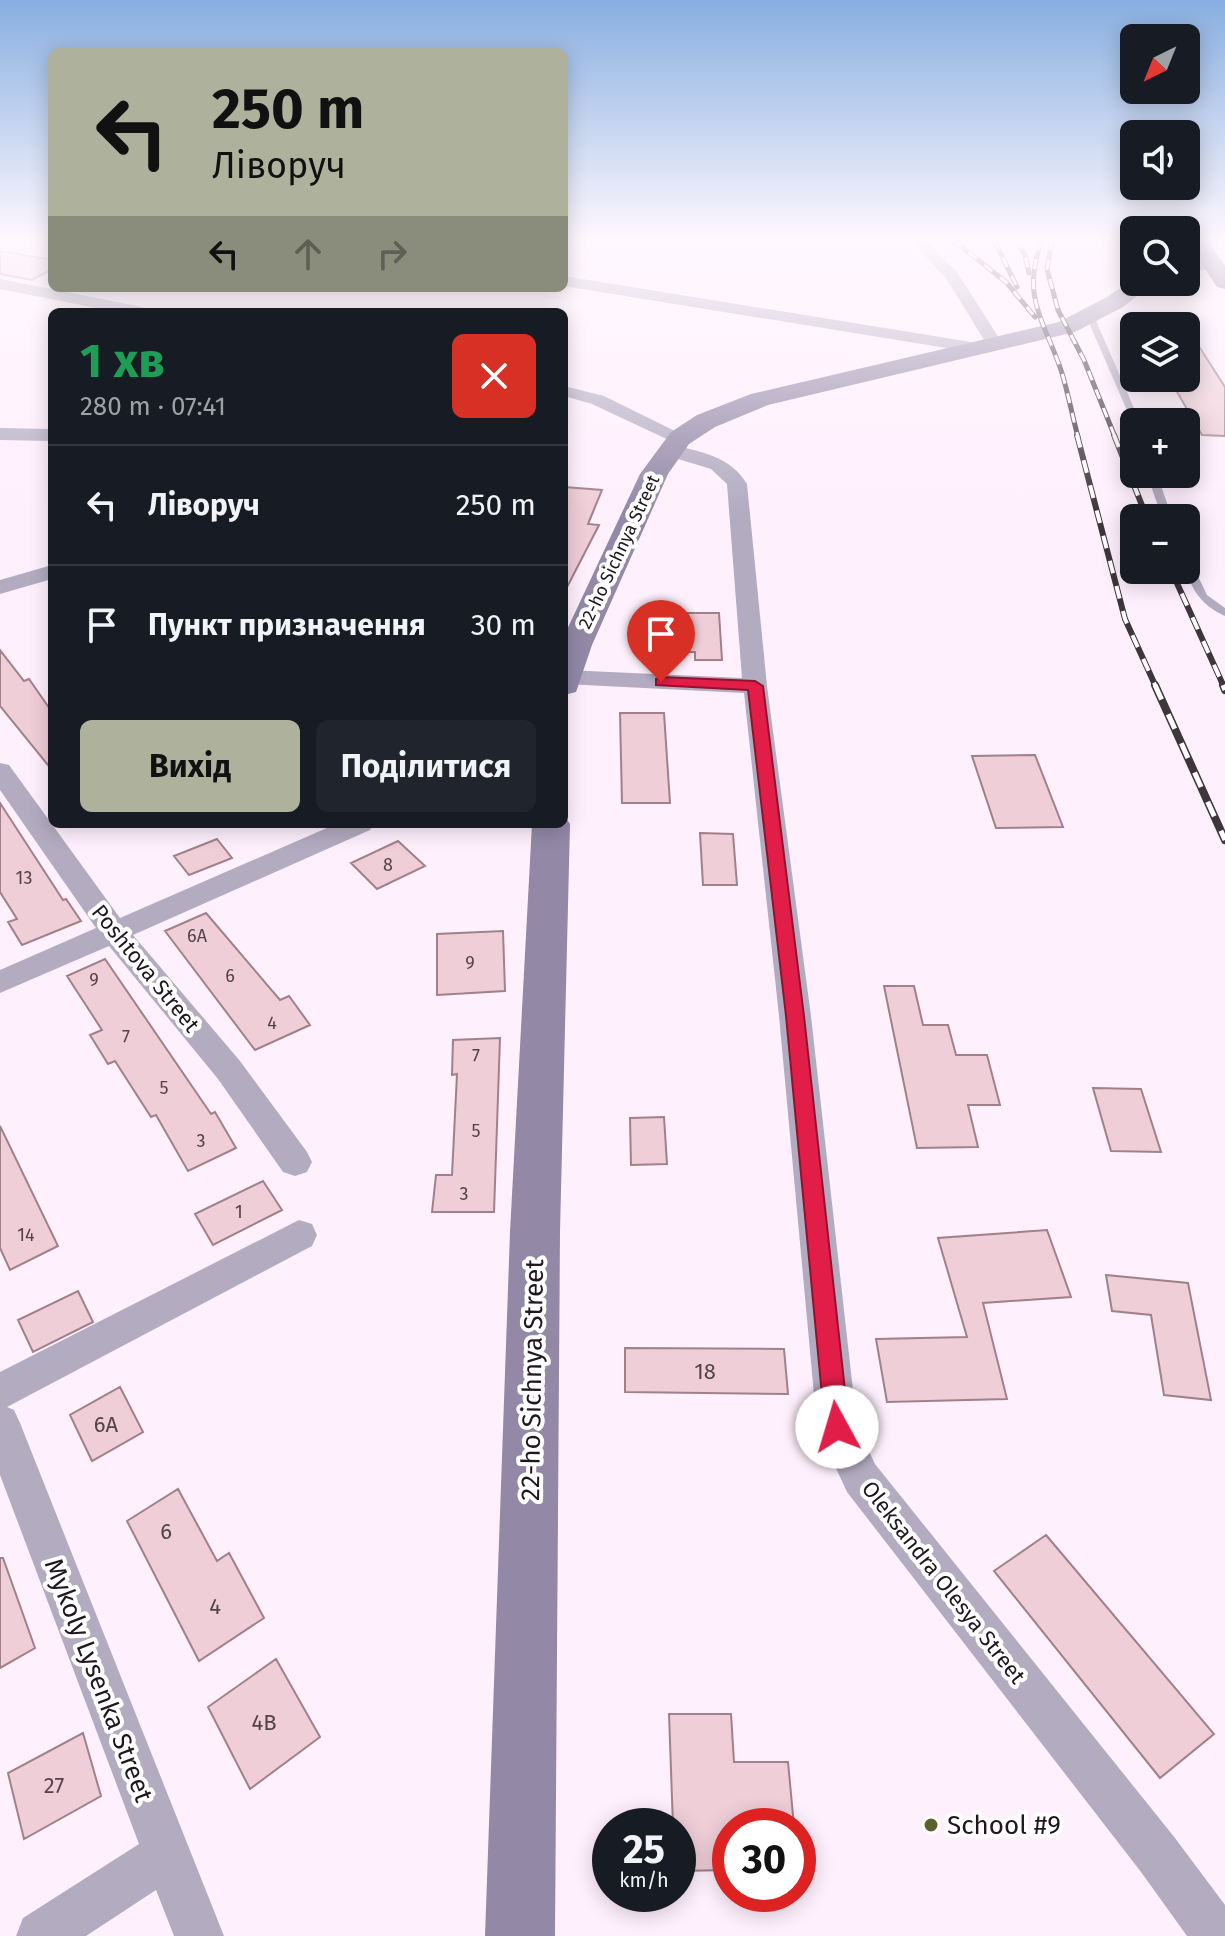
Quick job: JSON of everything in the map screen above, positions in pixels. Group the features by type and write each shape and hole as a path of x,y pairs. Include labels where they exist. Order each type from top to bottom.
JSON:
{"street":[{"path":"884,330 986,346"},
{"path":"979,330 986,346"},
{"name":"22-ho Sichnya Street","path":"568,670 576,645 654,474 676,444 706,421 760,399 1053,330"},
{"name":"Oleksandra Olesya Street","path":"568,392 598,400 718,464 732,472 737,484 755,686 795,1016 837,1427 861,1478 1158,1855 1217,1936"},
{"path":"0,434 48,435"},
{"path":"0,587 48,573"},
{"path":"568,680 755,686"},
{"name":"Poshtova Street","path":"0,771 115,933 229,1070 295,1162"},
{"path":"0,982 351,828"},
{"name":"22-ho Sichnya Street","path":"520,1936 535,1232 551,828"},
{"path":"0,1392 299,1235"},
{"name":"Mykoly Lysenka Street","path":"0,1423 199,1936"},
{"path":"41,1936 167,1854"}],"lane":[{"path":"1096,330 1130,408"},
{"path":"1197,584 1203,597 1225,613"}],"building":[{"path":"1200,348 1225,387 1225,436 1202,435 1200,408 1186,408 1177,392 1200,392"},
{"path":"568,487 602,490 588,524 599,525 568,585"},
{"path":"670,613 719,613 722,660 695,660 695,652 671,652"},
{"path":"0,650 24,681 29,679 48,706 48,765 0,706"},
{"path":"620,713 664,713 670,803 622,803"},
{"path":"1035,755 1063,827 996,828 972,756"},
{"path":"0,803 63,900 66,899 81,921 22,945 8,922 17,919 0,892"},
{"path":"700,833 733,834 737,885 703,885"},
{"path":"217,839 232,858 189,875 174,856"},
{"path":"398,841 425,866 377,889 351,863"},
{"path":"206,913 280,1000 289,996 310,1025 255,1050 165,931"},
{"path":"503,931 505,991 437,995 437,934"},
{"path":"105,959 211,1114 215,1112 236,1148 188,1171 156,1115 151,1117 115,1061 108,1064 90,1035 102,1030 67,976"},
{"path":"884,986 914,986 923,1025 948,1025 956,1055 987,1055 1000,1105 968,1105 978,1147 917,1148"},
{"path":"500,1038 494,1212 432,1212 436,1175 452,1175 457,1074 452,1075 453,1040"},
{"path":"1093,1088 1141,1089 1161,1152 1111,1151"},
{"path":"664,1117 667,1164 631,1165 630,1118"},
{"path":"0,1126 58,1246 10,1270 0,1248"},
{"path":"263,1181 282,1210 213,1245 195,1214"},
{"path":"1047,1230 1071,1297 983,1303 1007,1399 887,1402 876,1339 967,1337 938,1238"},
{"path":"1106,1275 1188,1283 1211,1400 1164,1395 1151,1315 1112,1311"},
{"path":"78,1291 93,1322 33,1352 18,1320"},
{"path":"625,1348 784,1349 788,1394 625,1392"},
{"path":"120,1387 143,1432 92,1461 70,1415"},
{"path":"178,1489 217,1561 229,1553 264,1618 199,1661 127,1521"},
{"path":"1046,1535 1214,1734 1160,1778 994,1571"},
{"path":"0,1558 3,1558 35,1648 0,1668"},
{"path":"276,1659 320,1737 250,1789 208,1707"},
{"path":"669,1714 731,1714 734,1762 788,1762 792,1808 712,1808 712,1870 696,1871 696,1808 672,1808"},
{"path":"83,1733 101,1796 24,1839 8,1773"}],"railway":[{"path":"1046,330 1061,370 1078,437"},
{"path":"1069,330 1115,437"},
{"path":"1077,435 1125,619 1156,687"},
{"path":"1114,435 1141,504"},
{"path":"1177,584 1224,687"},
{"path":"1155,685 1225,840"},
{"path":"1223,685 1225,690"}],"place":[{"name":"School #9","path":"931,1825"}],"route":[{"path":"661,682 755,686 795,1016 837,1427"}]}
